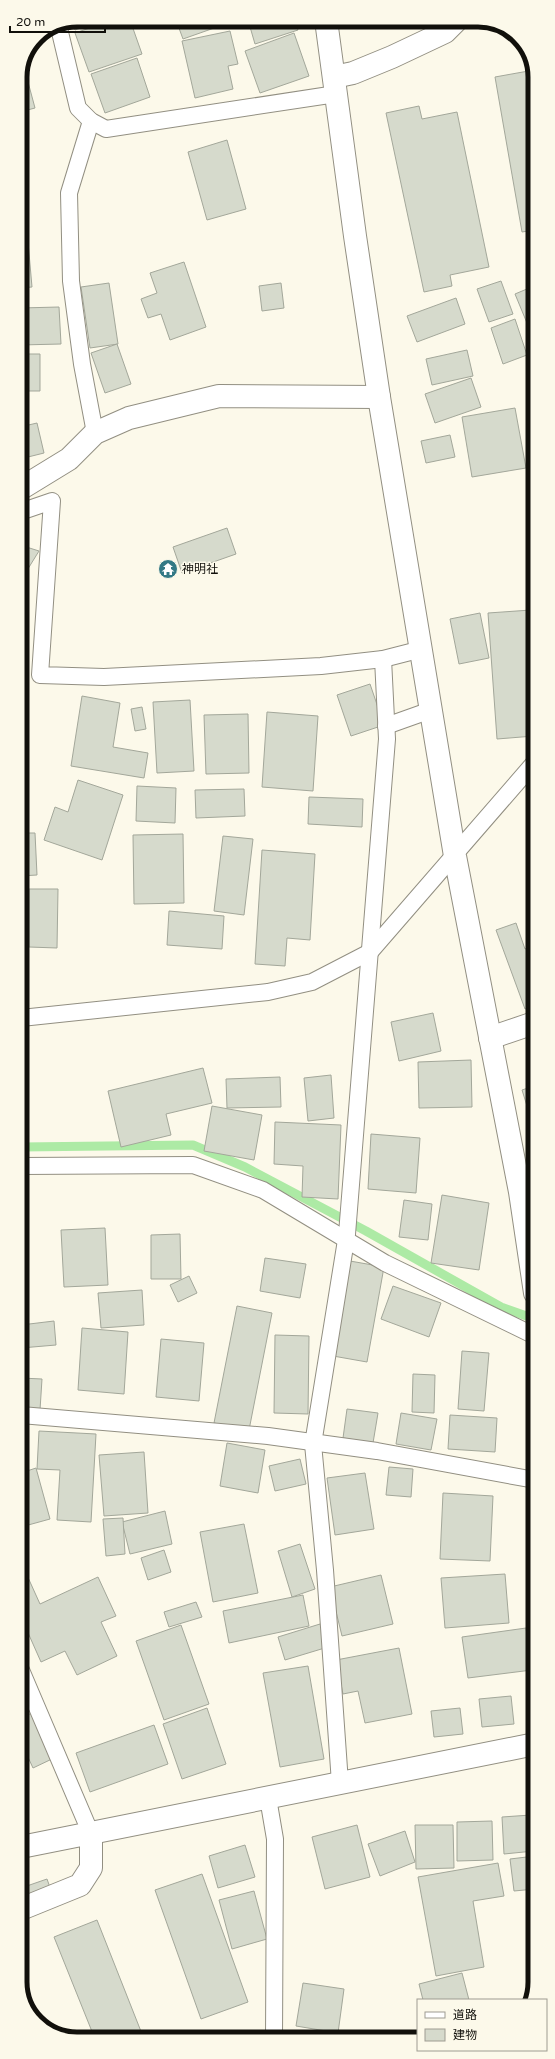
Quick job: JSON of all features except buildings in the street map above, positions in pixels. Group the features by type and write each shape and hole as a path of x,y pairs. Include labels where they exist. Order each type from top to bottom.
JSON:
{"street":[{"path":"327,27 355,236 455,856 520,1192 528,1246"},
{"path":"335,86 353,73 446,32 451,27"},
{"path":"27,485 69,458 95,433 129,418 219,396 380,397"},
{"path":"490,1038 528,1025"},
{"path":"27,1846 528,1745"},
{"path":"27,1907 80,1885 91,1868 91,1834"}],"lane":[{"path":"60,30 78,108 91,121 106,129 335,86"},
{"path":"91,121 69,194 71,281 82,364 95,433"},
{"path":"27,510 52,501 40,676 104,676 321,666 383,659 422,649"},
{"path":"340,1783 326,1570 313,1444 347,1237 351,1195 387,739 383,659"},
{"path":"386,726 431,710"},
{"path":"27,1017 268,992 312,982 370,952 455,856 528,770"},
{"path":"27,1166 193,1165 263,1190 347,1237 385,1263 528,1333"},
{"path":"27,1416 268,1436 313,1444 377,1452 528,1479"},
{"path":"27,1684 91,1834"},
{"path":"268,1798 275,1839 274,2032"}],"waterway":[{"path":"27,1147 193,1145 245,1167 366,1231 501,1307 528,1317"}],"place":[{"name":"神明社","path":"168,569"}]}
